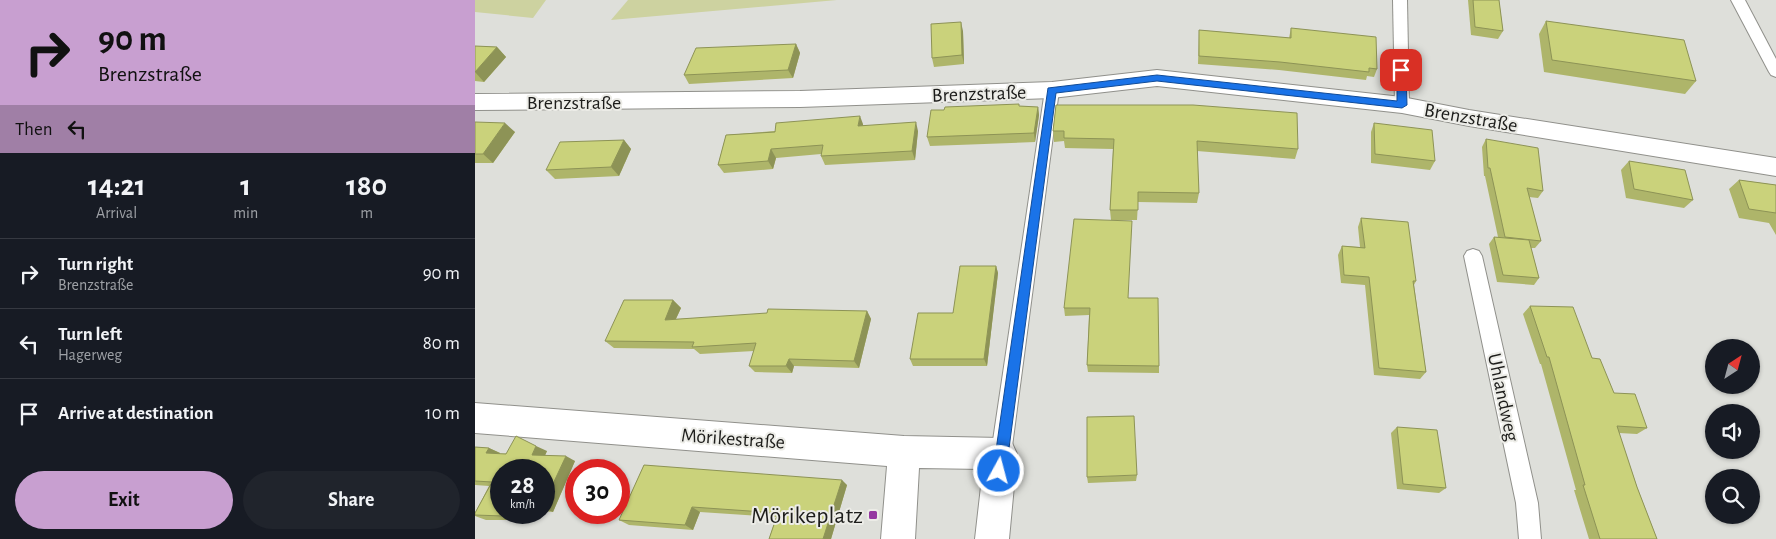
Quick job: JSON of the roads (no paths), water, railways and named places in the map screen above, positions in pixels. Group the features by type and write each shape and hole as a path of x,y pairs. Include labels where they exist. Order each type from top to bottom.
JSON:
{"street":[{"name":"Brenzstraße","path":"475,102 800,99 1052,90 1157,78 1402,105 1469,118 1776,167"},
{"name":"Mörikestraße","path":"475,418 904,452 1001,454"},
{"path":"898,539 904,452"},
{"path":"992,539 1001,454"}],"lane":[{"path":"1400,0 1402,105"},
{"path":"1738,0 1776,72"},
{"path":"1001,454 1052,90"},
{"name":"Uhlandweg","path":"1473,256 1527,503 1530,539"}],"place":[{"name":"Mörikeplatz","path":"873,515"}]}
